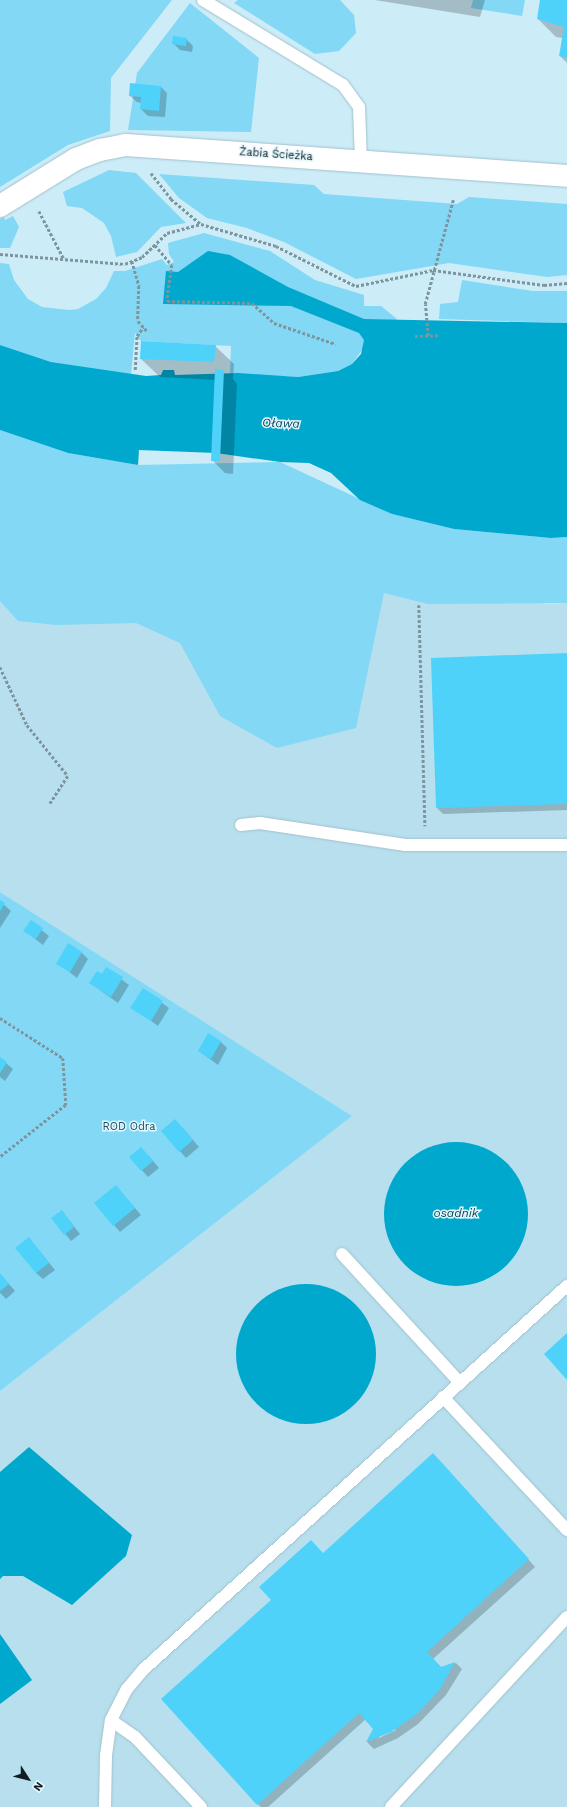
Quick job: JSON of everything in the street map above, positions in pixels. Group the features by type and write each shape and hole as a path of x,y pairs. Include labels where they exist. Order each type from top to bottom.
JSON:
{"street":[{"name":"Żabia Ścieżka","path":"0,206 76,159 100,150 126,145 567,176"}],"lane":[{"path":"203,0 343,85 359,107 361,161"},
{"path":"241,825 260,823 405,845 567,844"},
{"path":"342,1254 460,1383"},
{"path":"105,1807 106,1755 111,1720 127,1689 144,1669 567,1286"},
{"path":"443,1397 567,1530"},
{"path":"391,1807 567,1617"},
{"path":"111,1720 135,1737 201,1807"}],"path":[{"path":"149,169 171,199 202,224 276,246 356,286 433,270 544,285 567,283"},
{"path":"26,190 64,259"},
{"path":"428,336 425,304 433,270 440,256 453,200"},
{"path":"0,254 125,264 142,258 167,233 202,224"},
{"path":"155,245 172,264 167,301 252,303 263,316 274,323 336,344"},
{"path":"132,261 139,286 138,321 148,332"},
{"path":"135,370 137,336 143,327"},
{"path":"415,336 439,335"},
{"path":"419,604 426,845"},
{"path":"0,667 27,725 68,776 50,804"},
{"path":"0,1018 63,1058 66,1105 0,1157"}],"shaded area":[{"path":"0,450 547,604 567,603 567,1807 0,1807 0,1391 352,1116 0,892"}],"green space":[{"path":"0,0 172,0 111,78 110,131 68,145 0,187"},
{"path":"238,0 340,0 354,15 356,33 339,51 315,54 234,3"},
{"path":"473,0 525,0 522,16 471,8"},
{"path":"190,3 259,58 251,132 128,130 137,73"},
{"path":"109,170 136,173 186,223 161,227 137,252 116,257 111,236 104,223 82,208 67,206 63,192"},
{"path":"159,174 314,185 324,194 457,204 469,197 567,204 567,275 547,277 449,263 356,279 284,242 247,228 207,218 179,198"},
{"path":"13,216 19,227 10,248 0,248 0,219 4,217 5,220"},
{"path":"204,233 270,251 315,280 364,295 364,306 381,306 397,319 374,333 352,364 338,371 298,377 230,374 231,346 141,341 135,333 131,375 51,362 0,345 0,263 9,264 14,280 28,299 42,307 69,310 78,309 96,299 106,288 114,271 125,271 162,259 167,265 174,262 169,254 168,243"},
{"path":"462,280 533,291 567,291 567,323 439,319 440,304 458,302"},
{"path":"0,430 68,453 138,465 280,462 392,514 454,529 551,538 567,537 567,603 428,604 384,593 356,728 277,748 220,716 180,643 136,623 56,625 18,621 0,601"},
{"name":"ROD Odra","path":"0,892 352,1116 0,1391"}],"water":[{"name":"Oława","path":"208,251 230,255 288,287 364,319 567,323 567,537 551,538 454,529 392,514 360,500 331,473 309,463 280,462 216,453 139,450 138,465 68,453 0,430 0,345 51,362 146,376 161,375 163,370 174,370 175,375 238,373 298,377 338,371 352,364 361,354 364,340 359,333 291,306 163,304 166,271 178,272"},
{"name":"osadnik","path":"456,1142 477,1145 496,1154 507,1163 516,1174 525,1193 528,1214 525,1235 516,1254 507,1265 496,1274 477,1283 456,1286 435,1283 416,1274 405,1265 396,1254 387,1235 384,1214 387,1193 396,1174 405,1163 416,1154 435,1145"},
{"path":"313,1284 333,1289 356,1304 371,1327 375,1340 375,1368 371,1381 356,1404 333,1419 320,1423 299,1424 279,1419 256,1404 241,1381 237,1368 236,1347 241,1327 256,1304 279,1289 292,1285"},
{"path":"29,1447 132,1535 126,1556 72,1605 23,1576 3,1576 0,1579 0,1472"},
{"path":"0,1634 32,1680 0,1704"}],"building":[{"path":"540,0 567,0 567,58 559,56 564,27 537,19"},
{"path":"173,36 187,38 186,46 172,44"},
{"path":"130,83 161,86 159,111 140,109 141,97 129,96"},
{"path":"141,341 216,345 214,362 140,359"},
{"path":"215,369 224,370 220,461 211,461"},
{"path":"567,653 567,804 436,808 431,658"},
{"path":"0,900 5,903 0,911"},
{"path":"31,920 43,928 36,939 23,931"},
{"path":"68,943 82,952 70,972 56,964"},
{"path":"106,967 123,977 111,997 89,983 97,971 102,974"},
{"path":"143,988 163,1001 151,1021 130,1008"},
{"path":"208,1033 221,1041 211,1059 198,1051"},
{"path":"0,1057 7,1062 0,1073"},
{"path":"175,1119 193,1140 179,1152 161,1131"},
{"path":"141,1147 153,1161 141,1171 129,1157"},
{"path":"116,1185 135,1208 113,1226 94,1203"},
{"path":"62,1210 74,1227 64,1235 51,1218"},
{"path":"29,1237 49,1263 36,1273 15,1248"},
{"path":"0,1273 9,1284 0,1291"},
{"path":"567,1333 567,1380 544,1354"},
{"path":"433,1453 529,1559 427,1652 441,1667 455,1662 440,1689 418,1713 391,1732 366,1742 373,1729 359,1713 257,1805 161,1699 271,1600 259,1587 311,1540 323,1553"}]}
